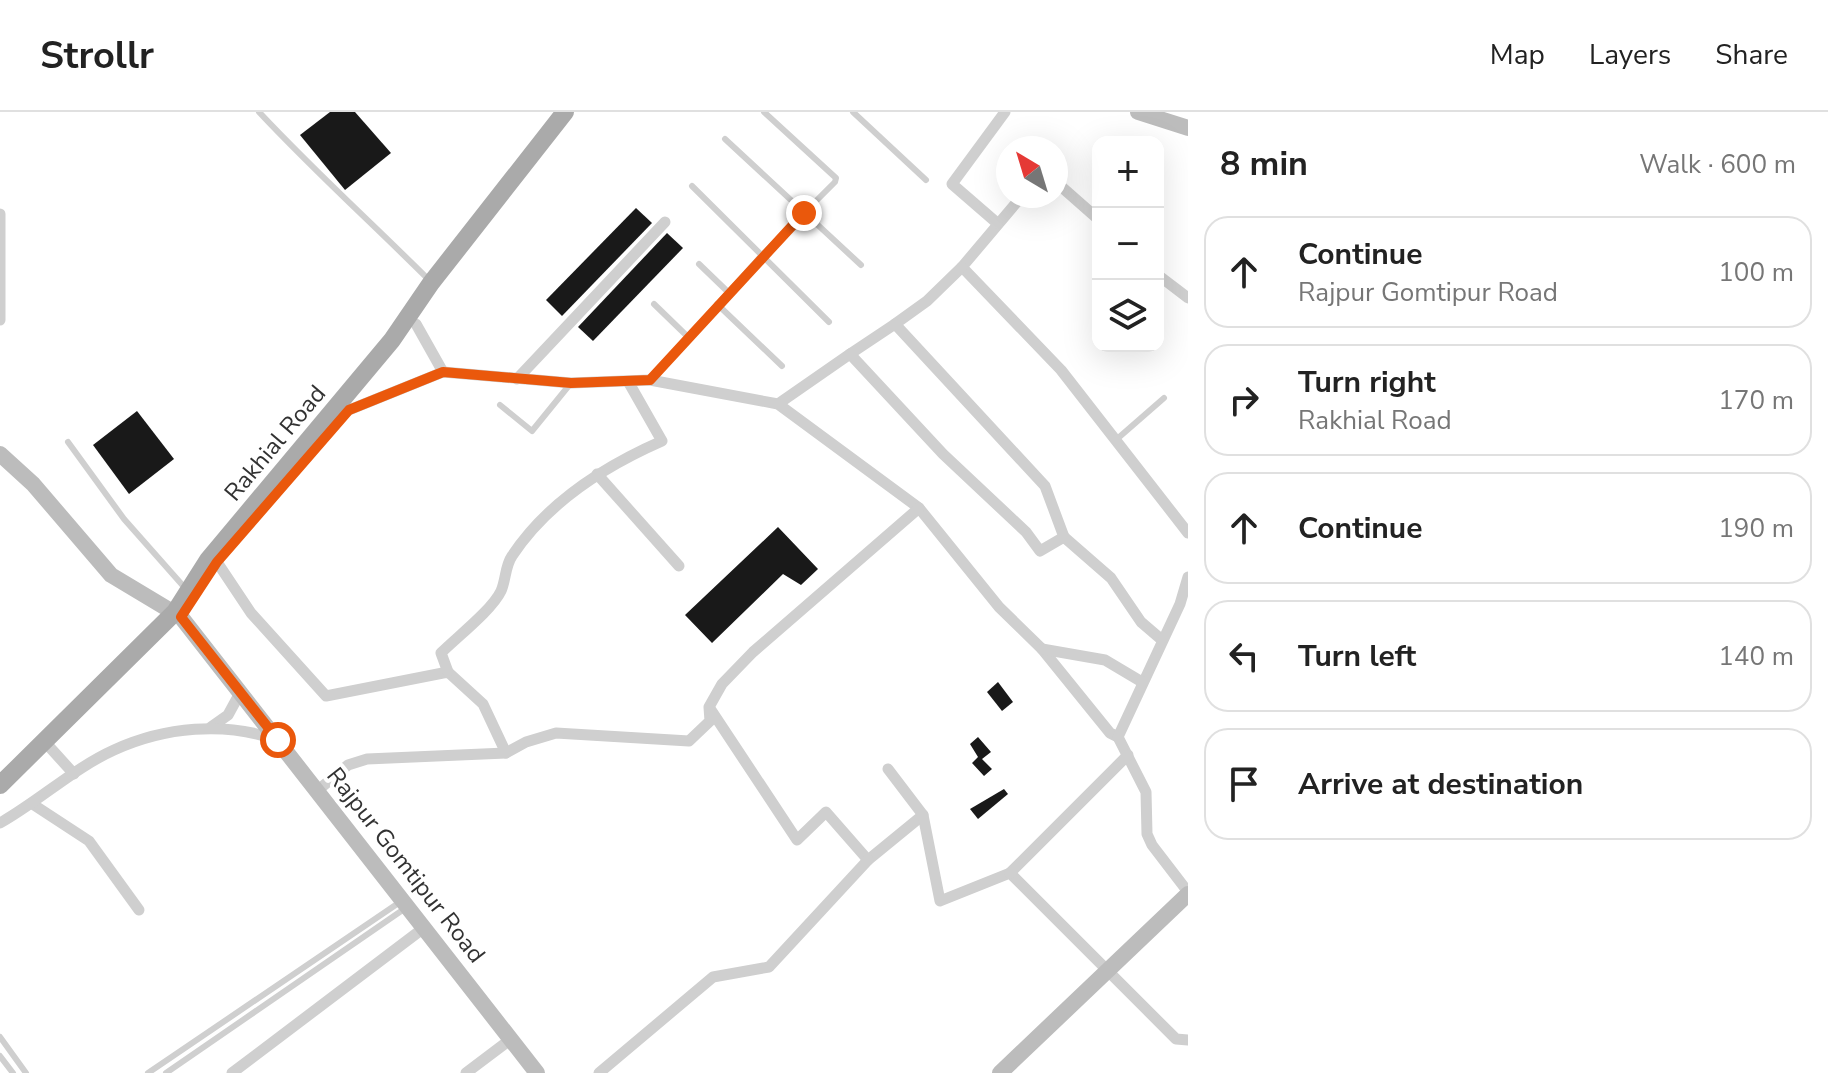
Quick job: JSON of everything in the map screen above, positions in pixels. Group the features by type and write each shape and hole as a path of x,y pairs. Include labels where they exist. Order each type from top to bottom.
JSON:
{"main road":[{"name":"Rakhial Road","path":"178,614 188,591 208,560 392,340 431,283 565,112"},
{"name":"Rakhial Road","path":"2,779 45,742 178,614 217,562 397,354 438,287 576,112"},
{"path":"1138,112 1188,128"},
{"name":"Rajpur Gomtipur Road","path":"0,454 41,494 111,575 178,614 537,1073"},
{"path":"1000,1073 1188,893"}],"street":[{"path":"997,223 952,184 1005,112"},
{"path":"1068,193 1092,214"},
{"path":"778,404 927,301 962,267 1011,208"},
{"path":"0,214 0,320"},
{"path":"517,379 665,222"},
{"path":"962,267 1061,370 1188,533"},
{"path":"1164,280 1188,298"},
{"path":"416,324 443,372"},
{"path":"895,324 989,421 1045,486 1064,537 1111,578 1141,622 1162,640"},
{"path":"850,354 943,454 1026,532 1040,551 1064,537"},
{"path":"349,410 443,372 571,383 650,380 778,404 919,508 999,607 1042,649 1110,733 1118,737"},
{"path":"506,753 483,704 448,672 441,653 501,592 510,557 561,502 617,461 662,441 629,383"},
{"path":"597,474 679,566"},
{"path":"317,791 348,765 367,759 506,753 526,742 556,733 689,741 710,721 709,707 722,684 753,652 919,508"},
{"path":"217,562 251,613 326,696 448,672"},
{"path":"1188,577 1184,606 1162,640 1118,737 1146,792 1147,834 1188,893"},
{"path":"1042,649 1105,660 1142,682"},
{"path":"210,728 228,715 240,693"},
{"path":"709,707 797,840 826,812 868,860"},
{"path":"0,823 34,805 112,750 149,737 210,728 238,728 278,740"},
{"path":"45,742 74,774"},
{"path":"888,769 923,815 940,901 1010,873 1128,755"},
{"path":"34,805 89,841 139,910"},
{"path":"599,1073 713,977 769,967 868,860 923,815"},
{"path":"1010,873 1176,1039 1188,1040"},
{"path":"232,1073 425,927"},
{"path":"466,1073 511,1039"}],"lane":[{"path":"259,112 329,187 361,212 431,283"},
{"path":"650,380 687,336 836,178 764,112"},
{"path":"853,112 926,180"},
{"path":"725,139 861,265"},
{"path":"692,186 829,322"},
{"path":"699,264 728,292"},
{"path":"654,304 687,336"},
{"path":"717,304 782,366"},
{"path":"500,405 532,431 571,383"},
{"path":"1117,439 1164,398"},
{"path":"68,442 124,519 188,591"},
{"path":"148,1073 331,949 406,903"},
{"path":"166,1073 336,956 406,903"},
{"path":"331,949 336,956"},
{"path":"284,981 289,989"},
{"path":"239,1011 244,1019"},
{"path":"0,1037 26,1073"},
{"path":"0,1056 13,1073"}],"building":[{"path":"330,112 355,112 391,153 345,190 300,135"},
{"path":"636,208 652,223 562,316 546,300"},
{"path":"667,233 683,248 593,341 578,327"},
{"path":"137,411 174,459 129,494 93,445"},
{"path":"778,527 818,569 801,585 783,574 712,643 685,615"},
{"path":"998,682 1013,702 1002,711 987,692"},
{"path":"978,737 991,752 982,759 992,769 984,776 972,763 978,757 970,744"},
{"path":"1004,789 1008,794 978,819 970,809"}],"route":[{"path":"278,740 181,617 217,562 306,455 349,410 443,372 571,383 650,380 654,372 804,213"}]}
